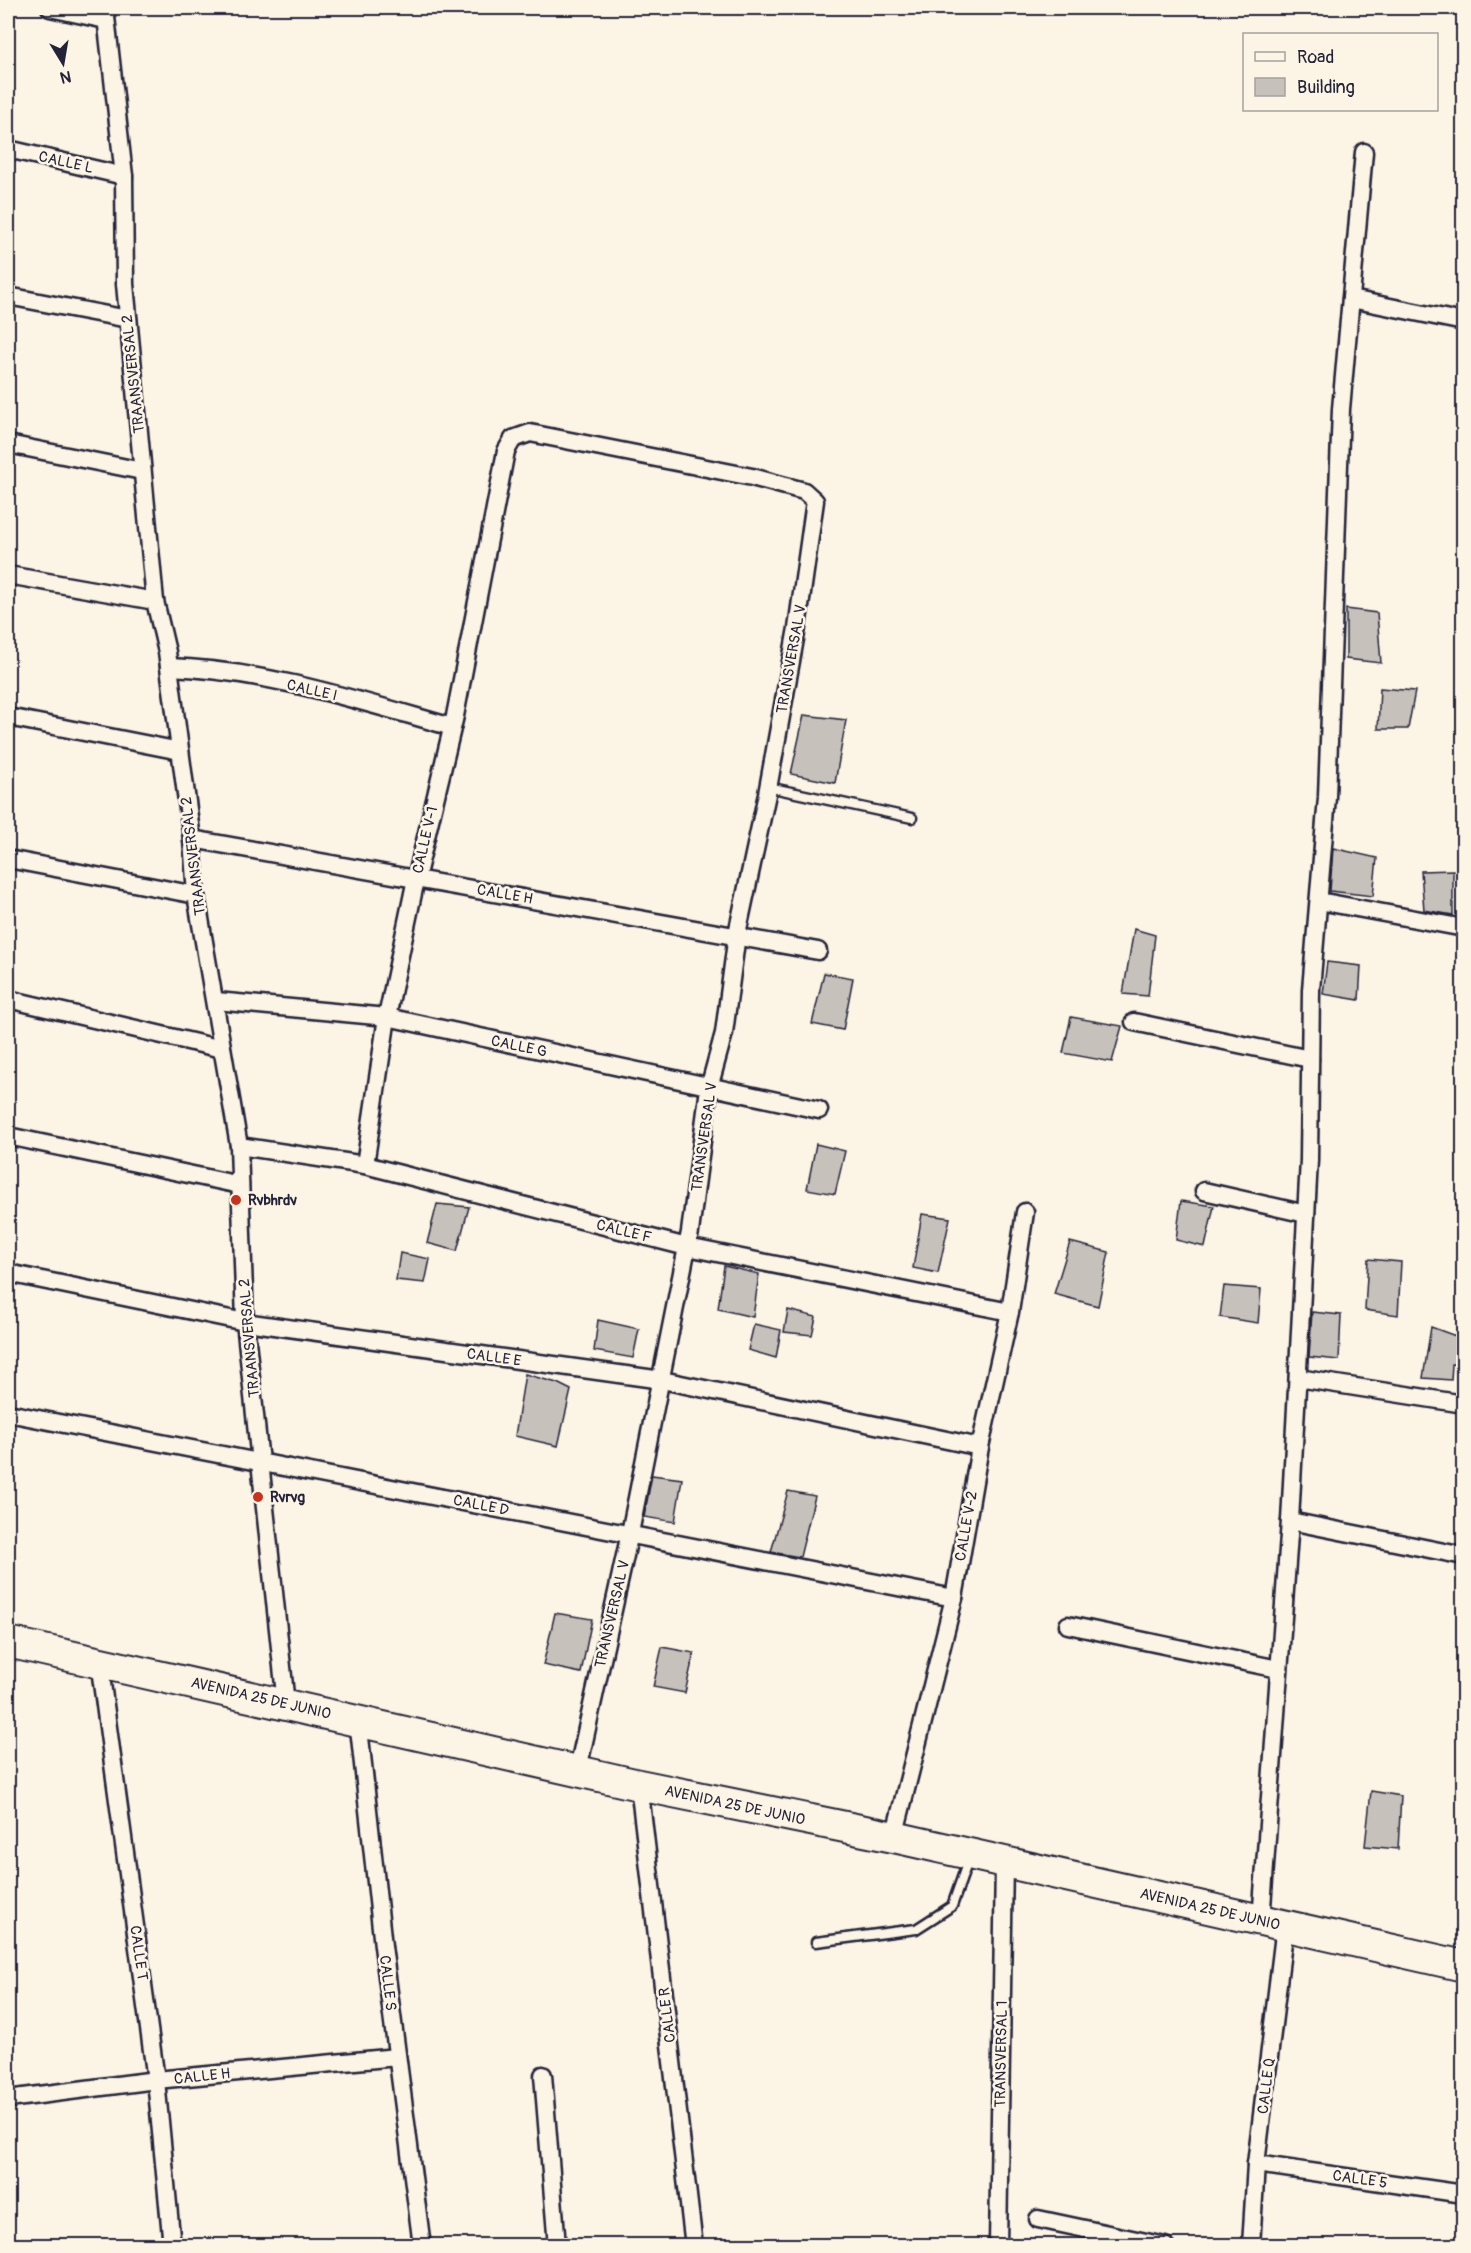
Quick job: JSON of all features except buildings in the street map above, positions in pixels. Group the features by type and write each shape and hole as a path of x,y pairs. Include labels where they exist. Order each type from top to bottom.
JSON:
{"highway":[{"name":"AVENIDA 25 DE JUNIO","path":"8,1642 358,1719 639,1785 894,1837 1464,1966"}],"street":[{"path":"50,8 105,14"},
{"name":"TRAANSVERSAL 2","path":"105,14 124,176 128,319 155,601 169,666 192,839 196,895 216,1001 239,1146 245,1322 262,1463 286,1704"},
{"name":"CALLE L","path":"8,149 124,176"},
{"name":"CALLE Q","path":"1251,2246 1273,1924 1278,1669 1290,1521 1306,1214 1311,990 1328,797 1341,409 1364,152"},
{"path":"8,296 128,319"},
{"path":"1351,299 1464,322"},
{"name":"CALLE V-1","path":"365,1165 387,1017 416,879 452,727 506,451 513,439 530,434 752,477 804,490 815,501"},
{"path":"8,444 142,471"},
{"name":"TRANSVERSAL V","path":"578,1769 662,1380 687,1247 710,1088 724,1033 737,934 768,787 797,628 815,501"},
{"path":"8,575 155,601"},
{"name":"CALLE I","path":"169,666 218,668 365,702 452,727"},
{"path":"8,717 180,751"},
{"name":"CALLE H","path":"192,839 737,934 818,951"},
{"path":"8,859 196,895"},
{"path":"1319,901 1464,928"},
{"path":"8,999 222,1049"},
{"name":"CALLE G","path":"216,1001 387,1017 819,1110"},
{"path":"1134,1022 1310,1059"},
{"path":"8,1136 240,1185"},
{"name":"CALLE F","path":"239,1146 365,1165 687,1247 1010,1312"},
{"path":"1204,1191 1306,1214"},
{"name":"CALLE V-2","path":"894,1837 954,1598 980,1447 1010,1312 1025,1212"},
{"name":"CALLE E","path":"8,1273 245,1322 662,1380 980,1447"},
{"path":"1298,1378 1464,1404"},
{"name":"CALLE D","path":"8,1413 954,1598"},
{"path":"1290,1521 1464,1556"},
{"path":"1068,1625 1278,1669"},
{"name":"CALLE T","path":"99,1661 156,2080 172,2246"},
{"name":"CALLE S","path":"358,1719 397,2057 422,2246"},
{"name":"CALLE R","path":"639,1785 694,2246"},
{"name":"TRANSVERSAL 1","path":"998,2246 1004,1862"},
{"name":"CALLE H","path":"8,2099 156,2080 397,2057"},
{"path":"543,2075 557,2246"},
{"name":"CALLE 5","path":"1256,2164 1464,2194"},
{"path":"1038,2219 1164,2246"}],"lane":[{"path":"768,787 912,818"},
{"path":"816,1942 916,1929 952,1906 970,1854"}],"place":[{"name":"Rvbhrdv","path":"236,1200"},
{"name":"Rvrvg","path":"258,1497"}]}
